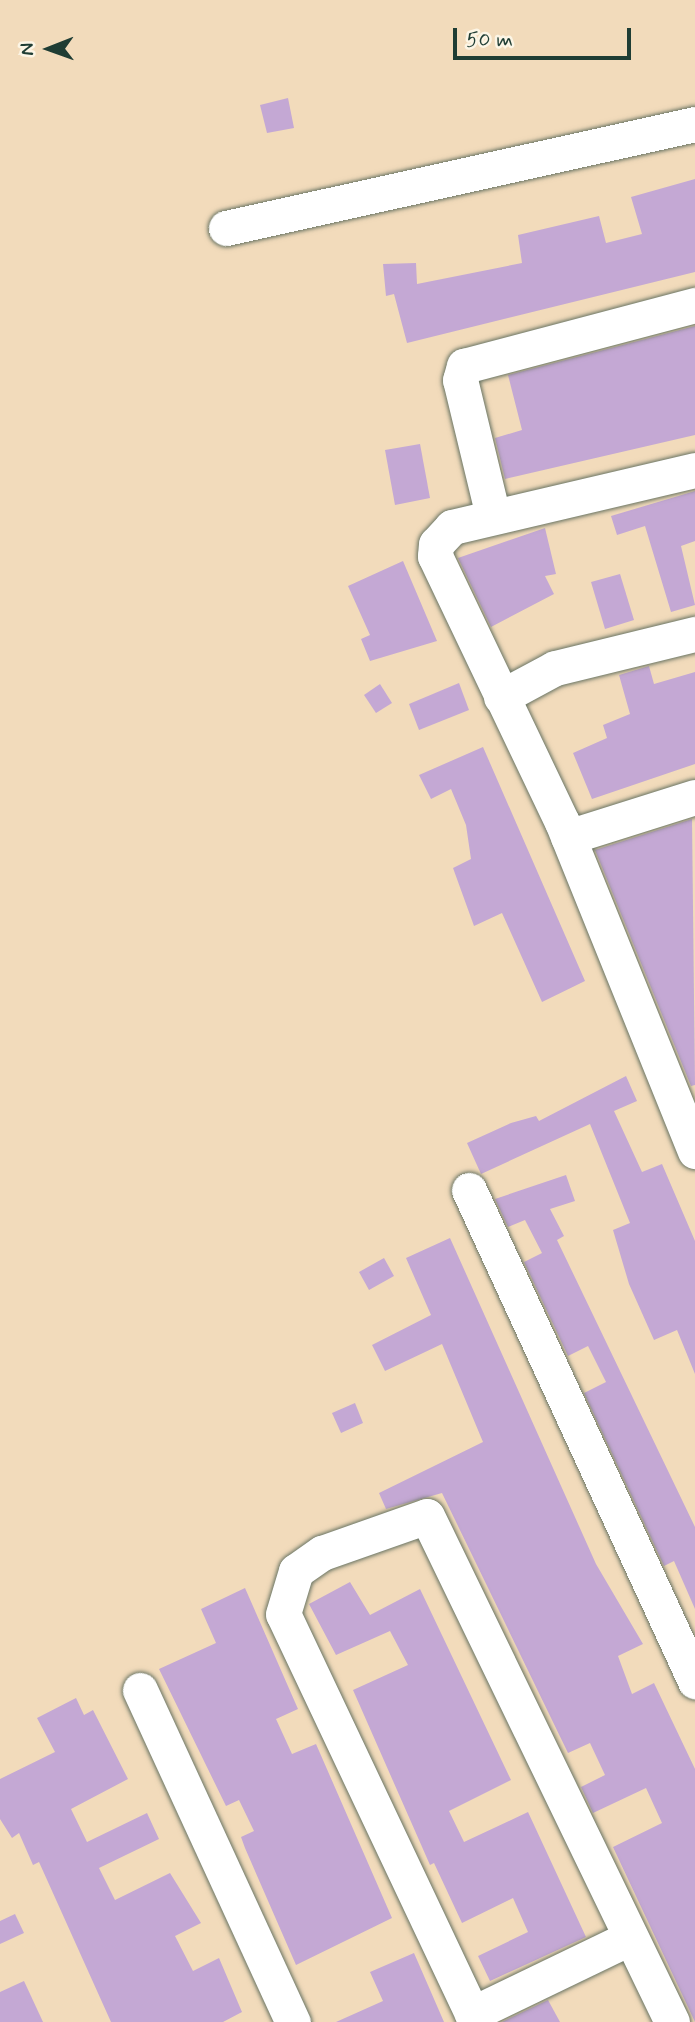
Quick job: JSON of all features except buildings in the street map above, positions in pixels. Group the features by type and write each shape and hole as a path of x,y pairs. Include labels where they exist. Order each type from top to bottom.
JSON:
{"street":[{"path":"226,228 695,124"},
{"path":"493,516 460,380 464,366 695,305"},
{"path":"695,470 452,527 436,544 435,556 568,837 695,1151"},
{"path":"501,697 555,668 695,634"},
{"path":"568,837 695,797"},
{"path":"469,1190 695,1681"},
{"path":"629,1938 474,2018 283,1614 296,1571 322,1553 427,1516 672,2022"},
{"path":"140,1690 293,2022"}]}
